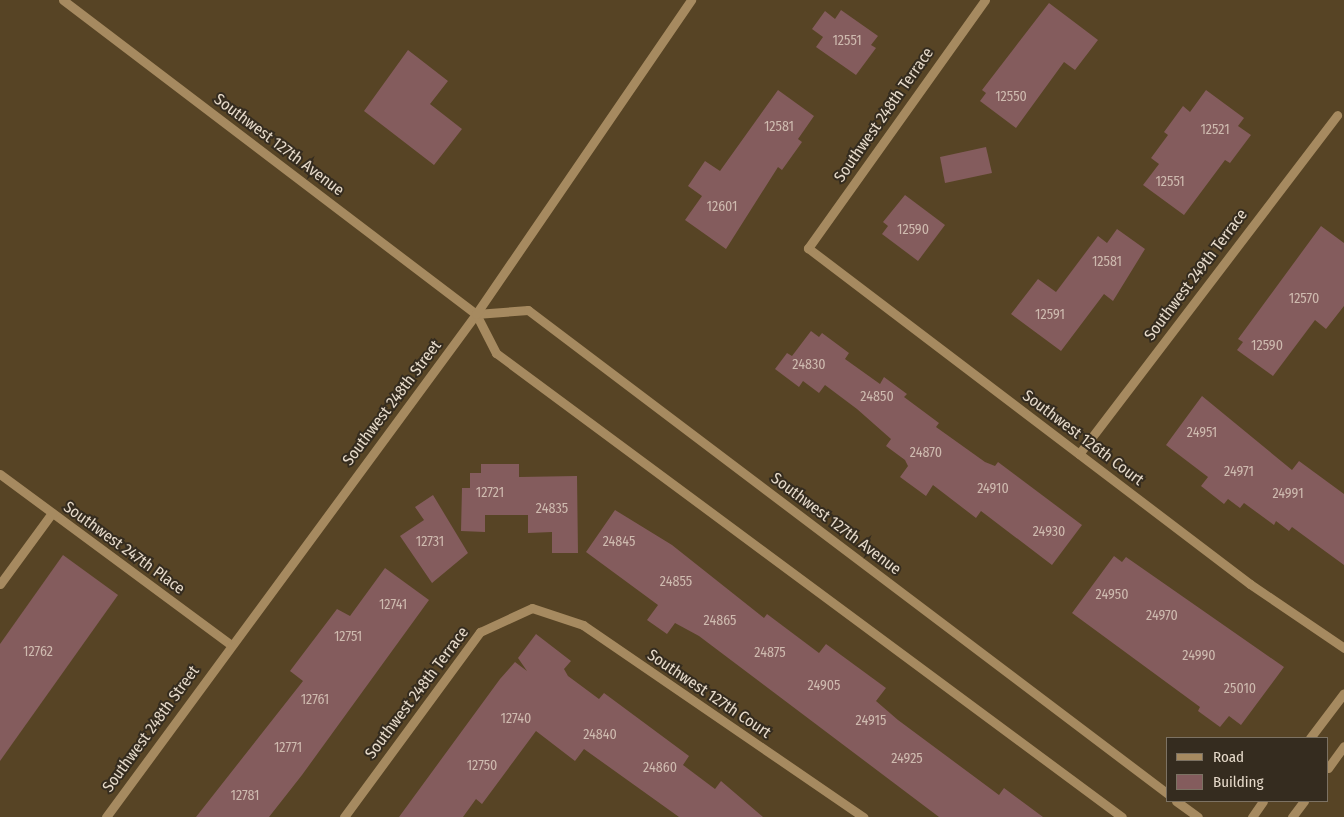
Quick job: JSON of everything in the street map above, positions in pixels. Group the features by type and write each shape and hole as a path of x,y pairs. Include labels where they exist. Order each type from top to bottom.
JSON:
{"street":[{"name":"Southwest 127th Avenue","path":"63,0 476,314 496,352 1122,817"},
{"name":"Southwest 248th Street","path":"106,817 476,314 691,0"},
{"name":"Southwest 248th Terrace","path":"808,248 985,0"},
{"name":"Southwest 249th Terrace","path":"1079,454 1337,115"},
{"name":"Southwest 126th Court","path":"808,248 1250,584 1344,648"},
{"name":"Southwest 127th Avenue","path":"476,314 528,310 1166,792"},
{"name":"Southwest 247th Place","path":"0,474 231,645"},
{"path":"0,584 52,513"},
{"name":"Southwest 248th Terrace","path":"344,817 480,632 532,608"},
{"name":"Southwest 127th Court","path":"532,608 583,625 863,817"},
{"path":"1311,737 1344,693"},
{"path":"1329,767 1344,746"},
{"path":"1177,802 1198,817"},
{"path":"1252,817 1262,802"},
{"path":"1292,817 1303,802"}],"building":[{"path":"1049,3 1098,40 1075,70 1064,62 1016,128 980,101 986,93 982,90"},
{"path":"841,10 878,36 871,45 876,48 856,75 816,47 823,37 812,29 825,11 835,19"},
{"path":"408,50 448,81 430,104 462,129 434,165 364,111"},
{"path":"778,90 814,116 798,139 802,142 782,170 778,167 726,249 685,220 702,196 688,186 705,161 720,171"},
{"path":"1206,90 1244,118 1238,126 1251,135 1230,163 1225,160 1184,215 1143,185 1159,164 1151,158 1168,135 1164,132 1183,106 1190,112"},
{"path":"986,147 992,173 945,183 940,157"},
{"path":"905,195 945,225 918,261 882,234 888,226 883,222"},
{"path":"1321,226 1344,243 1344,306 1326,329 1315,320 1273,376 1237,350 1243,342 1238,339"},
{"path":"1117,229 1145,249 1113,301 1104,294 1061,351 1011,314 1038,279 1056,292 1098,236 1107,243"},
{"path":"811,331 819,337 822,333 849,353 845,359 880,384 884,377 907,394 904,397 939,423 936,427 985,462 995,466 998,462 1082,525 1052,565 981,511 976,518 933,485 926,496 900,477 908,466 905,460 886,446 891,439 857,409 825,385 819,393 803,381 799,387 775,369 787,353 792,356"},
{"path":"1202,396 1292,470 1299,461 1344,494 1344,565 1292,527 1289,531 1276,521 1274,525 1244,503 1240,508 1228,499 1224,504 1201,486 1208,477 1166,445"},
{"path":"481,464 519,464 519,477 577,476 578,553 552,553 552,532 528,533 528,515 485,515 485,532 461,531 462,488 470,488 470,473 481,473"},
{"path":"433,495 468,553 432,583 400,536 424,520 415,507"},
{"path":"615,510 672,545 764,618 767,614 819,653 826,644 886,688 876,701 898,720 999,795 1004,788 1043,817 939,817 699,636 675,623 667,634 647,620 658,605 586,552"},
{"path":"63,555 118,595 0,761 0,644"},
{"path":"1114,556 1122,562 1126,557 1284,667 1241,725 1229,716 1220,727 1198,711 1200,707 1072,613"},
{"path":"385,568 429,600 302,775 269,817 196,817 303,681 290,671 337,609 350,616"},
{"path":"536,634 571,661 564,669 568,676 599,699 604,693 689,756 683,765 715,789 721,781 763,817 679,817 584,749 575,761 536,731 482,804 476,799 463,817 399,817 500,679 515,662 527,671 518,658"}]}
